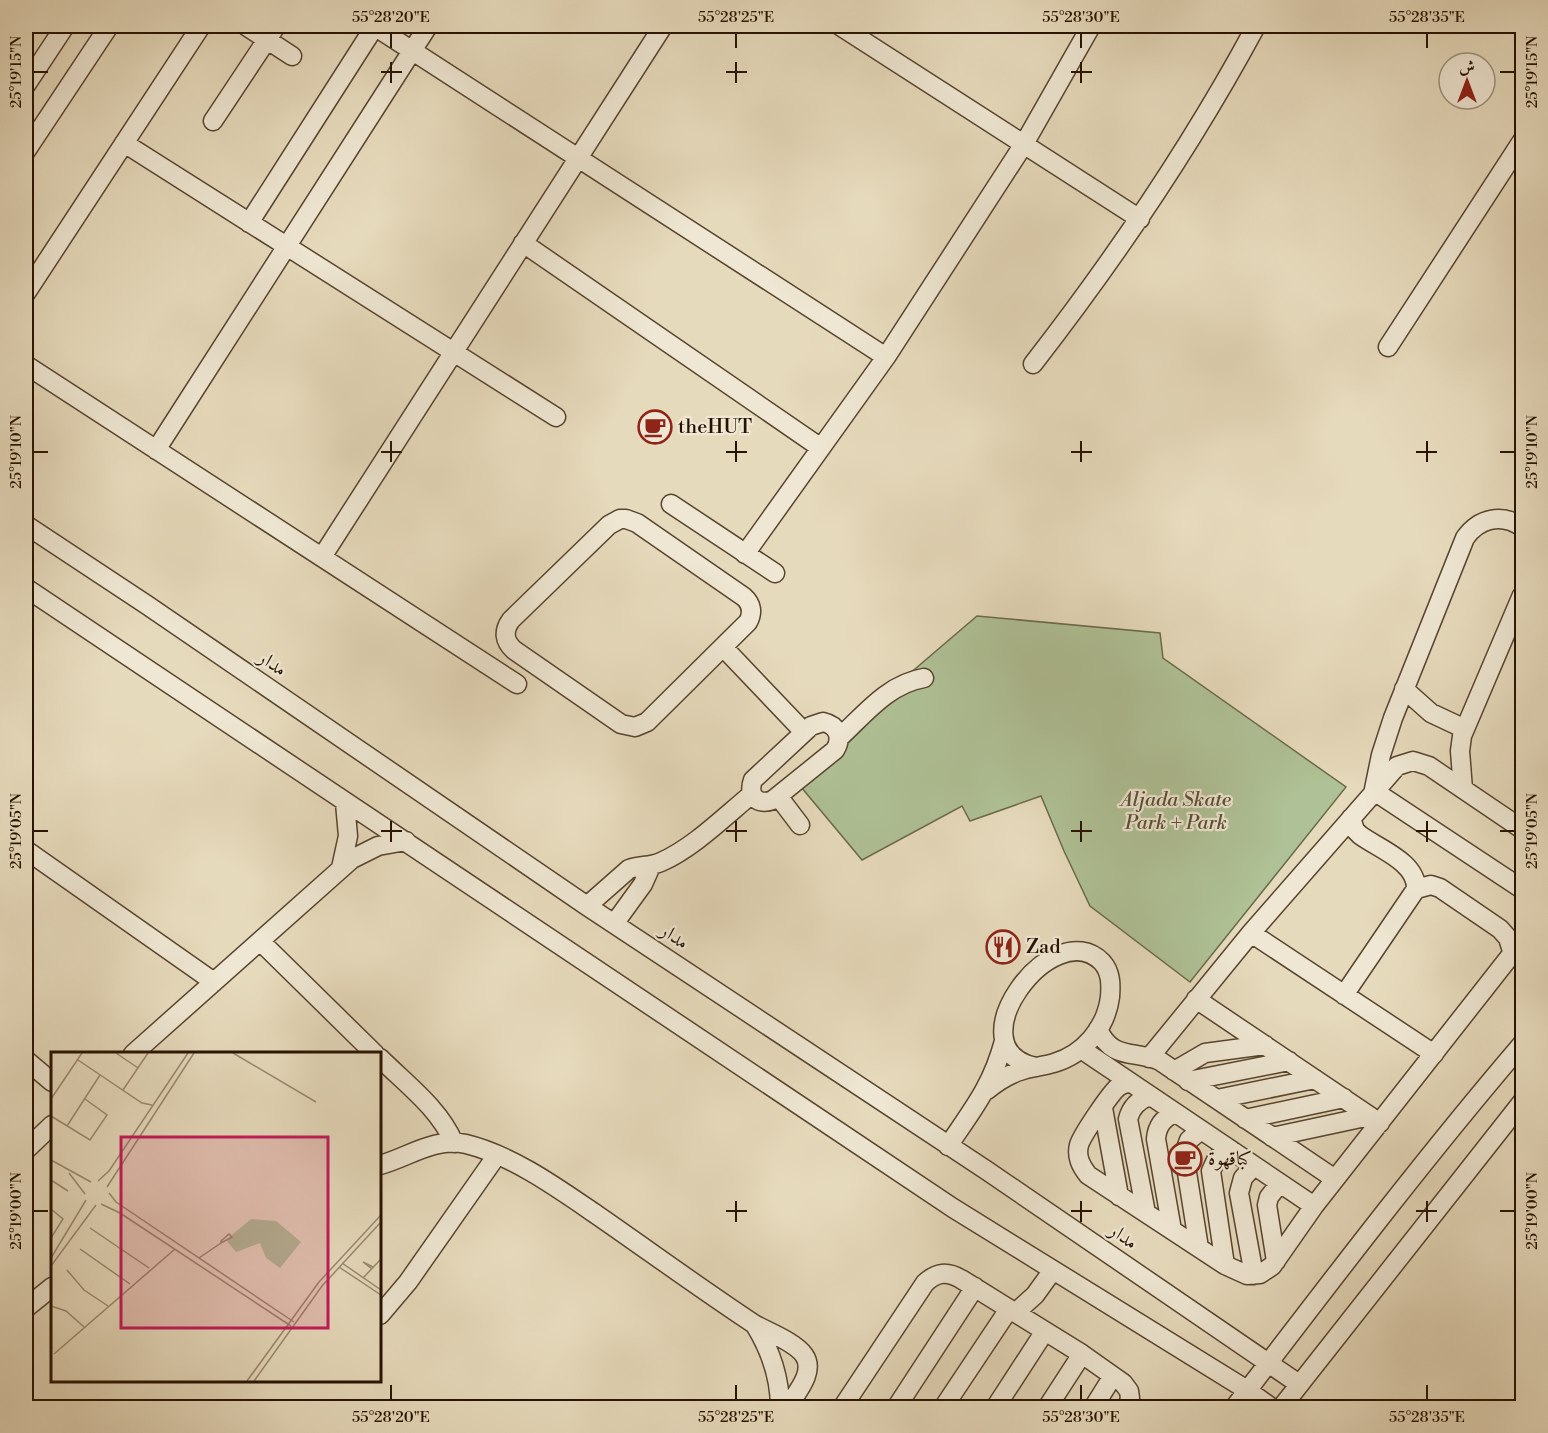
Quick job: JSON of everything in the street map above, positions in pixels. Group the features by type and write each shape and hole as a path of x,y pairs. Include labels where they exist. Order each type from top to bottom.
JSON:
{"street":[{"path":"26,85 65,26"},
{"path":"26,151 110,26"},
{"path":"26,293 201,26"},
{"path":"246,26 271,32 292,56"},
{"path":"249,223 375,26 886,357"},
{"path":"156,450 428,26"},
{"path":"322,557 663,26"},
{"path":"840,26 1140,219"},
{"path":"745,554 886,357 1024,144 1091,26"},
{"path":"1033,364 1140,219 1209,109 1256,26"},
{"path":"213,121 271,32"},
{"path":"1388,347 1522,141"},
{"path":"124,143 556,417"},
{"path":"523,243 821,448"},
{"path":"26,365 517,684"},
{"path":"671,504 775,573"},
{"path":"1374,791 1381,755 1404,688 1470,531 1483,522 1499,518 1515,522 1522,527"},
{"path":"626,519 637,523 748,601 751,606 751,618 723,647 647,722 634,727 621,724 513,650 508,645 505,632 511,620 609,525 614,521 626,519"},
{"name":"مدار","path":"26,525 147,605 587,906 996,1176 1299,1384"},
{"path":"26,588 953,1208 1272,1407"},
{"path":"1463,789 1460,751 1465,729 1522,595"},
{"path":"723,647 804,732"},
{"path":"839,738 834,727 823,722 811,726 753,780 752,794 764,802 773,800 835,750 839,738 890,691 900,684 924,678"},
{"path":"1404,688 1431,713 1465,729"},
{"path":"1149,1058 1251,933 1397,766 1413,761 1429,766 1522,829"},
{"path":"1374,791 1522,889"},
{"path":"587,906 629,869 636,866 651,866 685,848 752,794"},
{"path":"778,796 800,825"},
{"path":"341,868 348,836 345,802"},
{"path":"1351,818 1355,830 1360,835 1409,868 1415,878 1416,890"},
{"path":"134,1052 341,868 364,852 406,841"},
{"path":"26,850 214,982"},
{"path":"614,924 643,884 651,866"},
{"path":"1131,1083 1119,1087 1083,1136 1078,1156 1081,1166 1088,1175 1225,1265 1241,1274 1254,1275 1267,1271 1375,1120 1434,1054 1518,948 1511,943 1505,933 1440,888 1431,885 1416,890 1344,995"},
{"path":"1251,933 1434,1054"},
{"path":"260,941 374,1052"},
{"path":"948,1146 987,1090 1004,1041 1006,1017 1014,994 1021,984 1039,967 1061,956 1072,953 1095,957 1106,968 1111,983 1107,1011 1098,1029 1081,1049 1064,1059 1005,1078 987,1090"},
{"path":"1196,999 1375,1120"},
{"path":"1098,1029 1105,1041 1115,1050 1127,1055 1160,1061 1335,1179"},
{"path":"1004,1041 1013,1056 1036,1067"},
{"path":"1234,1407 1471,1104 1522,1044"},
{"path":"1181,1076 1205,1053 1265,1045"},
{"path":"1081,1049 1314,1206"},
{"path":"381,1059 433,1110 446,1126 454,1143"},
{"path":"26,1060 51,1081"},
{"path":"1181,1076 1289,1061"},
{"path":"1217,1099 1315,1079"},
{"path":"1146,1213 1128,1119 1137,1102 1150,1096"},
{"path":"1245,1119 1344,1098"},
{"path":"1281,1407 1522,1102"},
{"path":"1103,1108 1119,1196"},
{"path":"1172,1230 1156,1139 1159,1125 1169,1115 1175,1113"},
{"path":"1272,1137 1375,1120"},
{"path":"26,1150 51,1126"},
{"path":"1199,1248 1184,1154 1189,1140 1201,1130"},
{"path":"381,1166 424,1148 454,1143 497,1155 556,1186 754,1324 798,1349 808,1363 807,1372 804,1381 787,1407"},
{"path":"1225,1265 1211,1171 1217,1158 1231,1150"},
{"path":"381,1314 408,1282 497,1155"},
{"path":"1254,1166 1243,1178 1239,1193 1254,1275"},
{"path":"1276,1261 1267,1205 1269,1197 1280,1183"},
{"path":"943,1407 1012,1311 1035,1295 1053,1270"},
{"path":"842,1407 926,1282 942,1273 952,1274 975,1287 1113,1376 1129,1390 1130,1398 1127,1407"},
{"path":"896,1407 975,1287"},
{"path":"26,1308 51,1288"},
{"path":"754,1324 772,1359 778,1378 780,1407"},
{"path":"995,1407 1045,1332"},
{"path":"1047,1407 1082,1354"},
{"path":"1093,1407 1113,1376"}],"green space":[{"name":"Aljada Skate Park + Park","path":"977,616 1160,633 1163,658 1346,787 1190,982 1090,906 1041,796 970,821 962,806 862,860 791,775"}],"place":[{"name":"theHUT","path":"655,427"},
{"name":"Zad","path":"1003,947"},
{"name":"كباقهوة","path":"1185,1159"}]}
